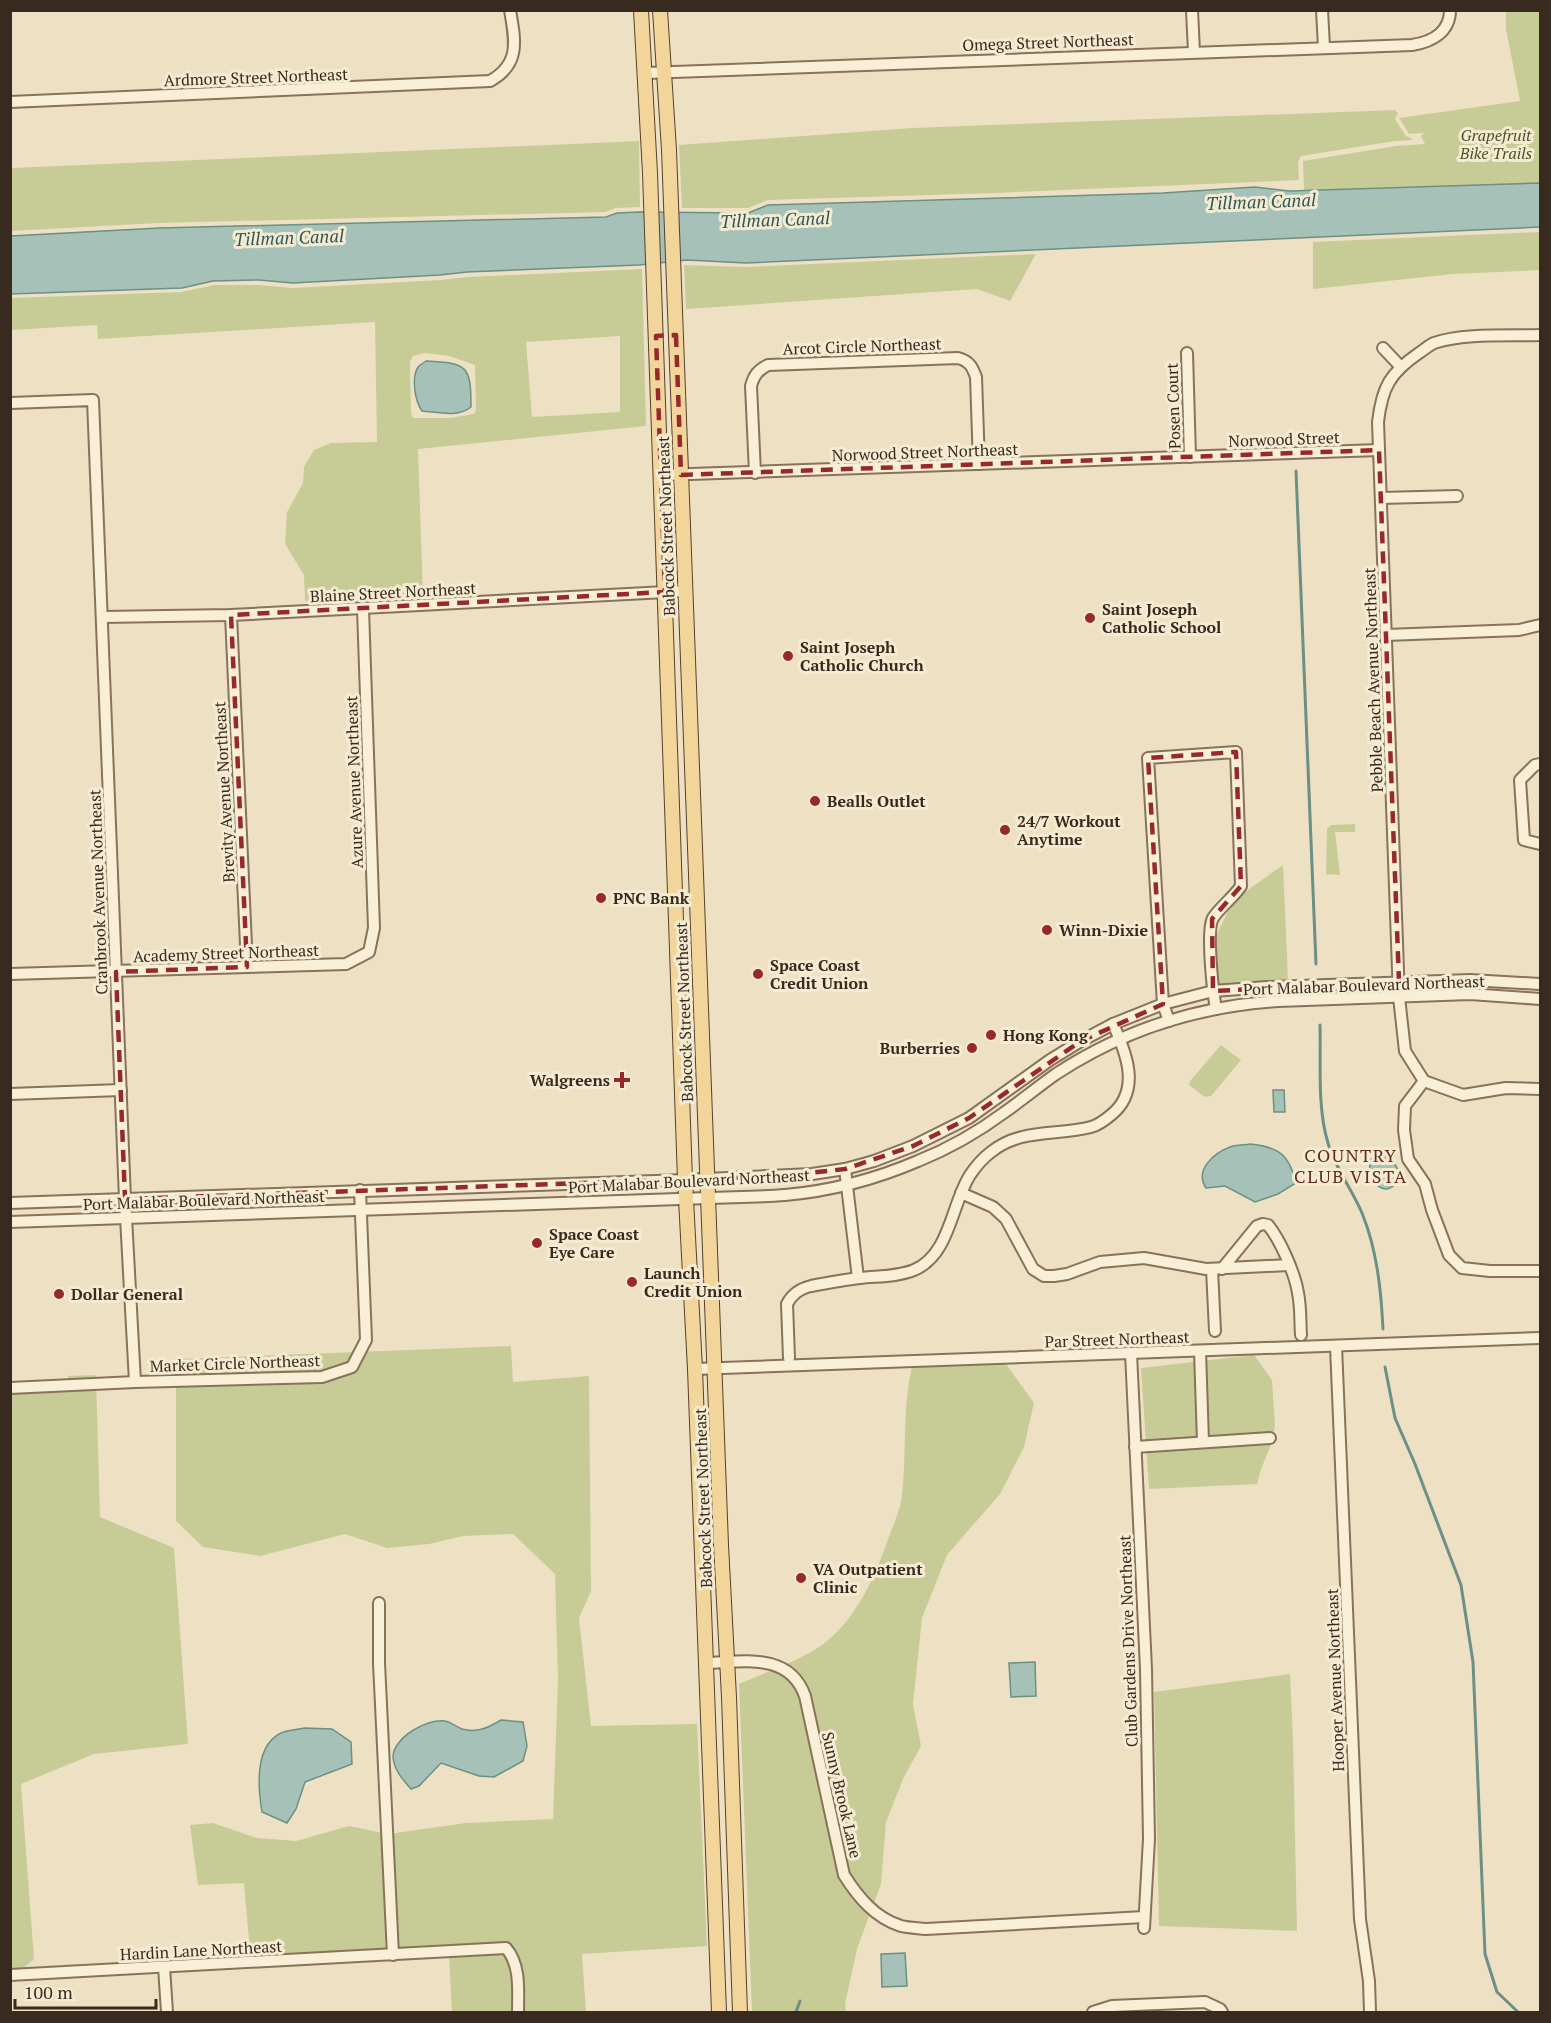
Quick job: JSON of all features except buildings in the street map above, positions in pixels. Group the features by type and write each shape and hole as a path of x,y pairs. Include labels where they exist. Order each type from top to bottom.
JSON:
{"main road":[{"name":"Babcock Street Northeast","path":"641,10 650,173 685,1180 695,1370 719,2013"},
{"name":"Babcock Street Northeast","path":"660,10 665,72 676,336 740,2013"},
{"path":"656,336 676,336"},
{"path":"715,1889 736,1888"}],"street":[{"name":"Ardmore Street Northeast","path":"10,102 490,81 501,75 510,65 514,50 510,10"},
{"path":"1192,10 1194,52"},
{"path":"1322,10 1324,47"},
{"name":"Omega Street Northeast","path":"646,73 1422,44 1432,40 1447,27 1450,10"},
{"path":"1383,348 1400,366 1433,344 1461,338 1540,335"},
{"name":"Posen Court","path":"1186,353 1190,457"},
{"name":"Arcot Circle Northeast","path":"755,473 752,386 754,375 768,365 957,358 967,361 976,377 979,464"},
{"name":"Pebble Beach Avenue Northeast","path":"1400,366 1380,402 1378,422 1399,997 1405,1051 1424,1081"},
{"name":"Cranbrook Avenue Northeast","path":"10,403 93,400 125,1199 135,1382"},
{"name":"Norwood Street","path":"1190,457 1379,450"},
{"name":"Norwood Street Northeast","path":"661,475 1190,457"},
{"path":"1381,498 1457,496"},
{"name":"Blaine Street Northeast","path":"102,617 231,615 685,591"},
{"name":"Azure Avenue Northeast","path":"363,609 374,928 369,952"},
{"name":"Brevity Avenue Northeast","path":"231,615 247,968"},
{"path":"1386,635 1519,630 1540,625"},
{"path":"1169,1021 1163,1004 1148,758 1236,752 1241,886 1235,896 1212,919 1210,931 1216,1009"},
{"path":"1540,764 1535,765 1520,780 1524,840 1540,844"},
{"name":"Academy Street Northeast","path":"10,974 346,964 369,952"},
{"name":"Port Malabar Boulevard Northeast","path":"10,1203 812,1174 874,1161 913,1146 969,1118 1050,1060 1081,1041 1113,1024 1163,1004 1213,991 1267,987 1470,980 1540,984"},
{"name":"Port Malabar Boulevard Northeast","path":"10,1222 785,1195 848,1184 918,1161 975,1133 1055,1075 1087,1055 1120,1039 1169,1021 1250,1003 1470,994 1540,999"},
{"path":"789,1358 787,1305 790,1297 804,1288 858,1278 893,1275 912,1271 922,1266 939,1249 969,1176 978,1163 1003,1143 1028,1135 1091,1127 1116,1111 1124,1102 1130,1073 1127,1058 1113,1024"},
{"path":"1540,1089 1506,1088 1463,1095 1424,1081 1405,1106 1404,1130 1408,1159 1425,1184 1449,1255 1462,1268 1490,1271 1540,1271"},
{"path":"10,1094 121,1090"},
{"path":"845,1168 858,1278"},
{"name":"Market Circle Northeast","path":"10,1388 322,1377 352,1366 366,1340 360,1190"},
{"path":"961,1193 993,1207 1006,1219 1033,1269 1040,1274 1054,1276 1100,1262 1144,1258 1217,1269 1289,1265"},
{"path":"1215,1331 1217,1269 1257,1226 1263,1224 1268,1225 1274,1232 1289,1265 1298,1292 1301,1335"},
{"name":"Par Street Northeast","path":"695,1370 1540,1338"},
{"name":"Hooper Avenue Northeast","path":"1336,1346 1360,1918 1369,1981 1370,2013"},
{"path":"1200,1351 1203,1442"},
{"name":"Club Gardens Drive Northeast","path":"1131,1353 1146,1669 1149,1839 1144,1923"},
{"path":"1135,1447 1270,1438"},
{"path":"379,1603 393,1955"},
{"name":"Sunny Brook Lane","path":"706,1663 768,1662 788,1671 801,1686 844,1875 859,1897 882,1917 902,1926 926,1929 1144,1923"},
{"name":"Hardin Lane Northeast","path":"10,1975 506,1948 513,1956 518,1978 518,2013"},
{"path":"164,1967 167,2013"},
{"path":"1092,2013 1112,2006 1205,2002 1220,2009 1222,2013"}],"highlighted area":[{"path":"676,335 681,475 1379,450 1399,982 1213,991 1212,919 1241,886 1236,752 1148,758 1163,1004 1081,1041 969,1118 913,1146 845,1169 783,1176 125,1199 116,972 247,967 231,615 665,592 656,336"}],"green space":[{"name":"Grapefruit Bike Trails","path":"1508,11 1540,11 1540,183 1304,190 1303,161 1396,146 1425,144 1421,136 1424,133 1409,134 1399,118 1520,101 1506,29"},
{"path":"1395,110 1398,113 1395,119 1406,136 1414,140 1301,156 1298,161 1299,180 768,200 748,208 682,208 679,145 912,128"},
{"path":"639,141 640,207 616,208 605,212 159,223 11,231 11,168"},
{"path":"1540,232 1540,270 1453,274 1313,289 1313,242"},
{"path":"1036,254 1010,301 977,289 686,309 684,265 746,267"},
{"path":"642,269 646,426 418,449 423,597 305,601 304,575 285,544 287,512 303,483 304,467 314,450 331,443 377,442 375,322 98,339 97,325 11,330 11,298 182,292 214,285 293,288","holes":["620,336 620,412 532,417 526,342","425,353 449,356 475,365 476,410 474,414 450,418 413,418 410,362 413,356"]},
{"path":"1355,824 1355,832 1335,832 1340,875 1326,874 1327,829 1331,825"},
{"path":"1283,865 1288,981 1217,985 1216,936 1229,909 1241,895"},
{"path":"1221,1045 1241,1060 1211,1096 1205,1097 1189,1085 1190,1081"},
{"path":"511,1346 513,1382 589,1376 591,1591 579,1618 591,1726 697,1724 707,1946 582,1954 586,2012 452,2012 449,1956 251,1963 244,1883 198,1885 190,1825 213,1823 257,1838 296,1841 349,1826 388,1834 466,1823 553,1819 558,1680 555,1574 513,1534 463,1536 429,1544 387,1548 345,1534 260,1556 203,1547 176,1521 176,1359"},
{"path":"1254,1355 1272,1380 1275,1425 1273,1440 1257,1484 1149,1489 1141,1368"},
{"path":"1006,1364 1034,1403 1024,1447 1000,1494 947,1555 922,1618 913,1704 921,1746 904,1777 886,1822 881,1884 857,1949 845,2004 846,2012 752,2012 739,1684 792,1662 822,1645 844,1624 862,1598 882,1556 901,1500 907,1399 912,1367"},
{"path":"96,1375 100,1517 174,1548 188,1744 94,1754 21,1784 34,1959 22,1969 11,1970 10,1383 67,1387 68,1376"},
{"path":"1290,1674 1297,1931 1159,1926 1154,1692"}],"water":[{"name":"Tillman Canal","path":"1540,183 1540,227 746,263 687,260 639,265 467,272 293,283 259,280 213,281 182,288 11,294 11,236 159,228 606,217 617,213 640,212 748,213 768,205 1163,193 1255,187 1289,191"},
{"path":"426,361 451,363 464,369 470,383 471,407 454,413 422,411 414,383 418,367"},
{"path":"1273,1090 1284,1090 1285,1112 1274,1112"},
{"path":"1250,1144 1268,1147 1281,1154 1290,1165 1296,1183 1278,1194 1255,1202 1225,1186 1206,1188 1202,1175 1212,1158 1230,1147"},
{"path":"1382,1154 1391,1160 1401,1176 1395,1184 1384,1189 1375,1182 1370,1168 1370,1160"},
{"path":"1035,1662 1036,1696 1011,1697 1009,1663"},
{"path":"501,1720 523,1722 527,1746 523,1761 494,1777 479,1776 441,1763 419,1786 411,1789 397,1770 393,1757 394,1750 405,1736 421,1726 445,1721 462,1729 478,1730"},
{"path":"304,1728 332,1729 351,1742 352,1764 305,1782 296,1809 287,1823 262,1812 259,1791 260,1768 266,1747 272,1739 283,1732"},
{"path":"905,1953 907,1986 882,1987 881,1954"}],"waterway":[{"path":"1296,471 1316,964"},
{"path":"1320,1025 1322,1115 1331,1152 1362,1213 1375,1255 1383,1329"},
{"path":"1385,1367 1395,1418 1461,1585 1473,1662 1485,1954 1497,1992 1518,2012"},
{"path":"796,2012 800,2001"}],"place":[{"name":"Saint Joseph Catholic School","path":"1090,618"},
{"name":"Saint Joseph Catholic Church","path":"788,656"},
{"name":"Bealls Outlet","path":"815,801"},
{"name":"24/7 Workout Anytime","path":"1005,830"},
{"name":"PNC Bank","path":"601,898"},
{"name":"Winn-Dixie","path":"1047,930"},
{"name":"Space Coast Credit Union","path":"758,974"},
{"name":"Hong Kong","path":"991,1035"},
{"name":"Burberries","path":"972,1048"},
{"name":"Walgreens","path":"622,1080"},
{"name":"Space Coast Eye Care","path":"537,1243"},
{"name":"Launch Credit Union","path":"632,1282"},
{"name":"Dollar General","path":"59,1294"},
{"name":"VA Outpatient Clinic","path":"801,1578"}],"district":[{"name":"COUNTRY CLUB VISTA","path":"1351,1166"}]}
